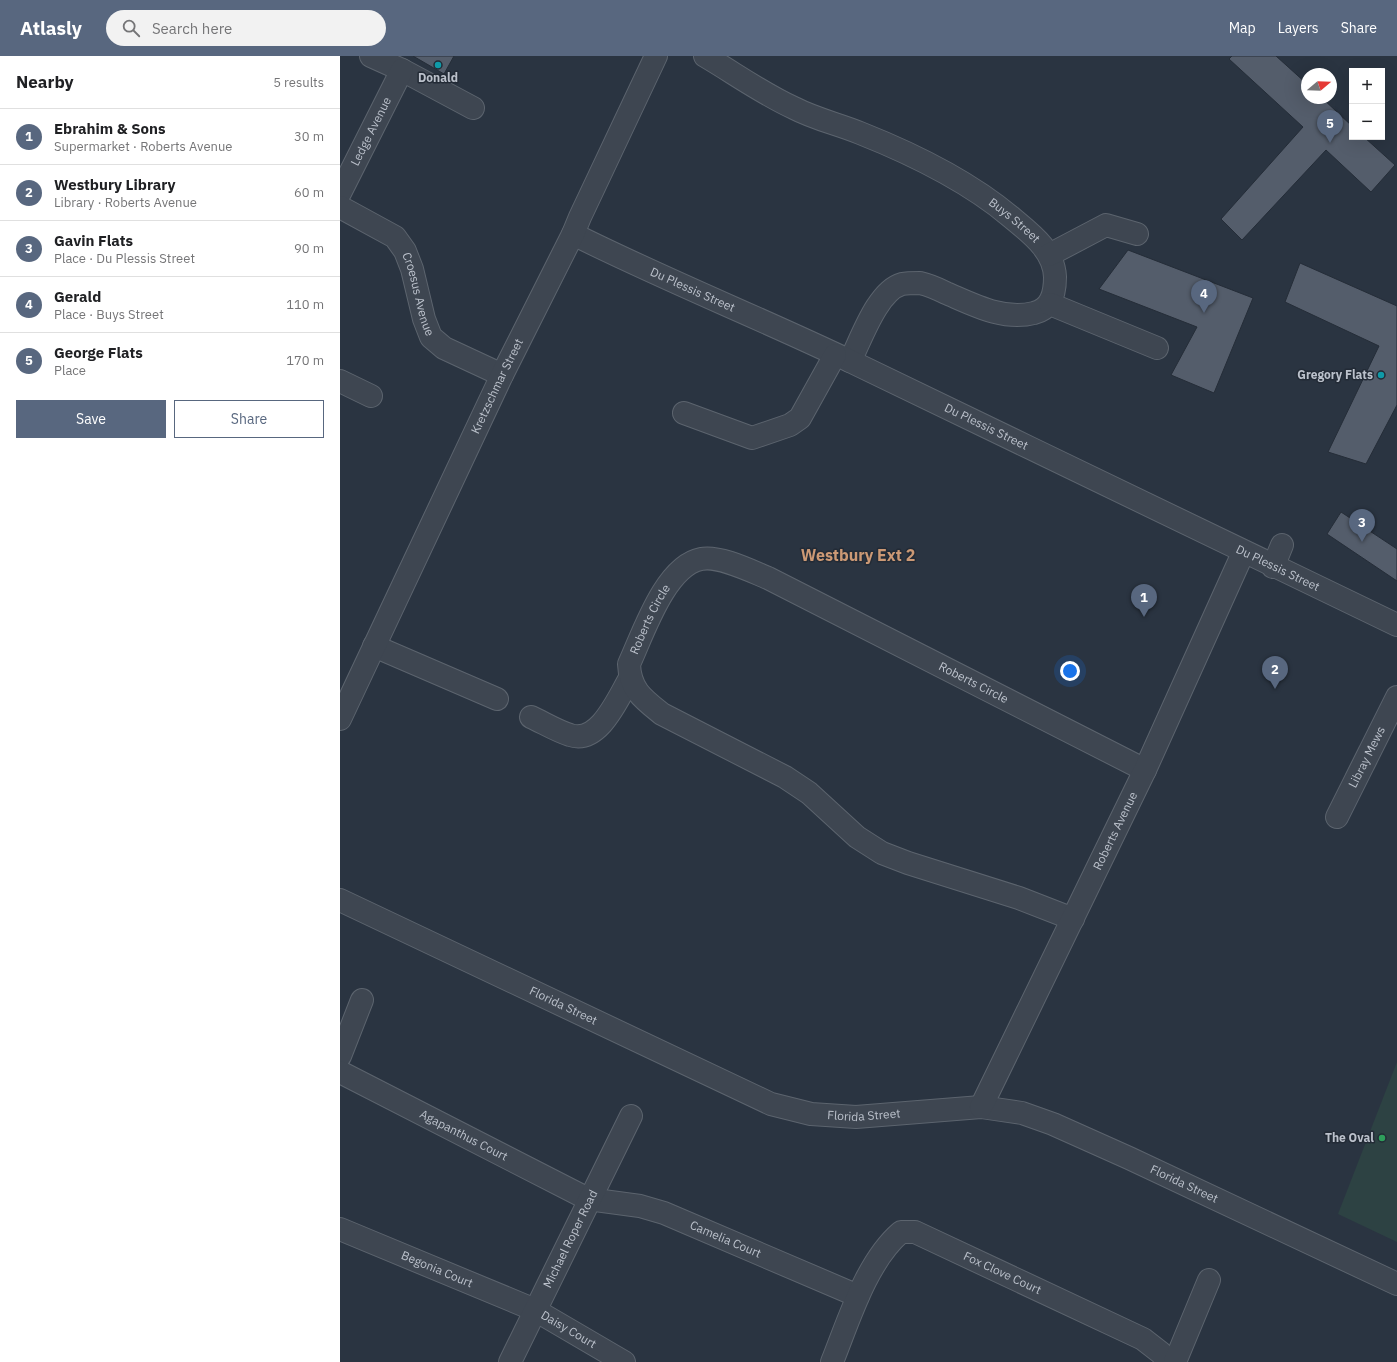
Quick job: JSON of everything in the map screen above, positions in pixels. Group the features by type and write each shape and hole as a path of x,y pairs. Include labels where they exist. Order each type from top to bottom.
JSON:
{"street":[{"path":"371,56 402,70 473,108"},
{"name":"Kretzschmar Street","path":"340,718 502,375 574,234 580,217 656,56"},
{"name":"Buys Street","path":"705,56 792,108 860,133 944,171 1009,215 1040,242 1049,255 1054,272 1055,291 1050,304"},
{"name":"Ledge Avenue","path":"340,193 402,70"},
{"name":"Croesus Avenue","path":"340,207 395,237 405,251 412,269 424,319 431,337 444,348 502,375"},
{"path":"1049,255 1106,225 1137,234"},
{"name":"Du Plessis Street","path":"574,234 623,259 843,358 1273,567 1397,625"},
{"path":"684,413 752,438 790,425 800,418 843,358 880,302 890,290 902,284 919,283 974,305 1009,315 1021,316 1040,312 1050,304 1156,348"},
{"path":"340,381 371,396"},
{"path":"1273,567 1282,545"},
{"name":"Roberts Avenue","path":"982,1107 1145,770 1244,553"},
{"name":"Roberts Circle","path":"630,678 629,664 666,584 685,565 702,558 718,559 768,578 1145,770"},
{"path":"374,646 497,699"},
{"path":"531,717 572,736 588,736 601,726 630,678"},
{"path":"630,678 634,688 645,701 662,714 785,777 809,793 857,837 882,853 908,863 1019,898 1072,919"},
{"name":"Libray Mews","path":"1338,817 1397,697"},
{"name":"Florida Street","path":"340,900 770,1104 811,1114 856,1117 982,1107 1022,1113 1053,1124 1397,1284"},
{"path":"340,1056 362,1000"},
{"name":"Agapanthus Court","path":"340,1072 588,1199"},
{"name":"Michael Roper Road","path":"510,1362 588,1199 631,1116"},
{"name":"Camelia Court","path":"588,1199 640,1206 664,1213 858,1296"},
{"name":"Begonia Court","path":"340,1229 535,1310"},
{"name":"Fox Clove Court","path":"832,1362 858,1296 884,1250 901,1232 915,1232 1124,1330 1143,1340 1161,1353 1168,1362"},
{"path":"1175,1362 1209,1280"},
{"name":"Daisy Court","path":"535,1310 616,1360"}],"green space":[{"name":"The Oval","path":"1397,1062 1397,1242 1338,1214"}],"building":[{"name":"Donald","path":"413,56 454,56 444,74"},
{"path":"1232,56 1276,56 1301,79 1301,104 1328,104 1349,123 1349,140 1367,140 1395,165 1371,192 1326,150 1242,240 1221,219 1303,127 1229,59"},
{"path":"1128,250 1253,298 1214,393 1171,375 1197,327 1099,289"},
{"name":"Gregory Flats","path":"1300,263 1397,306 1397,405 1366,464 1328,452 1379,346 1285,302"},
{"path":"1341,512 1397,549 1397,581 1327,534"}],"place":[{"name":"Donald","path":"438,65"},
{"name":"George Flats","path":"1330,143"},
{"name":"Gerald","path":"1204,313"},
{"name":"Gregory Flats","path":"1381,375"},
{"name":"Gavin Flats","path":"1362,542"},
{"name":"Ebrahim & Sons","path":"1144,617"},
{"name":"Westbury Library","path":"1275,689"},
{"name":"The Oval","path":"1382,1138"}],"district":[{"name":"Westbury Ext 2","path":"858,555"}]}
